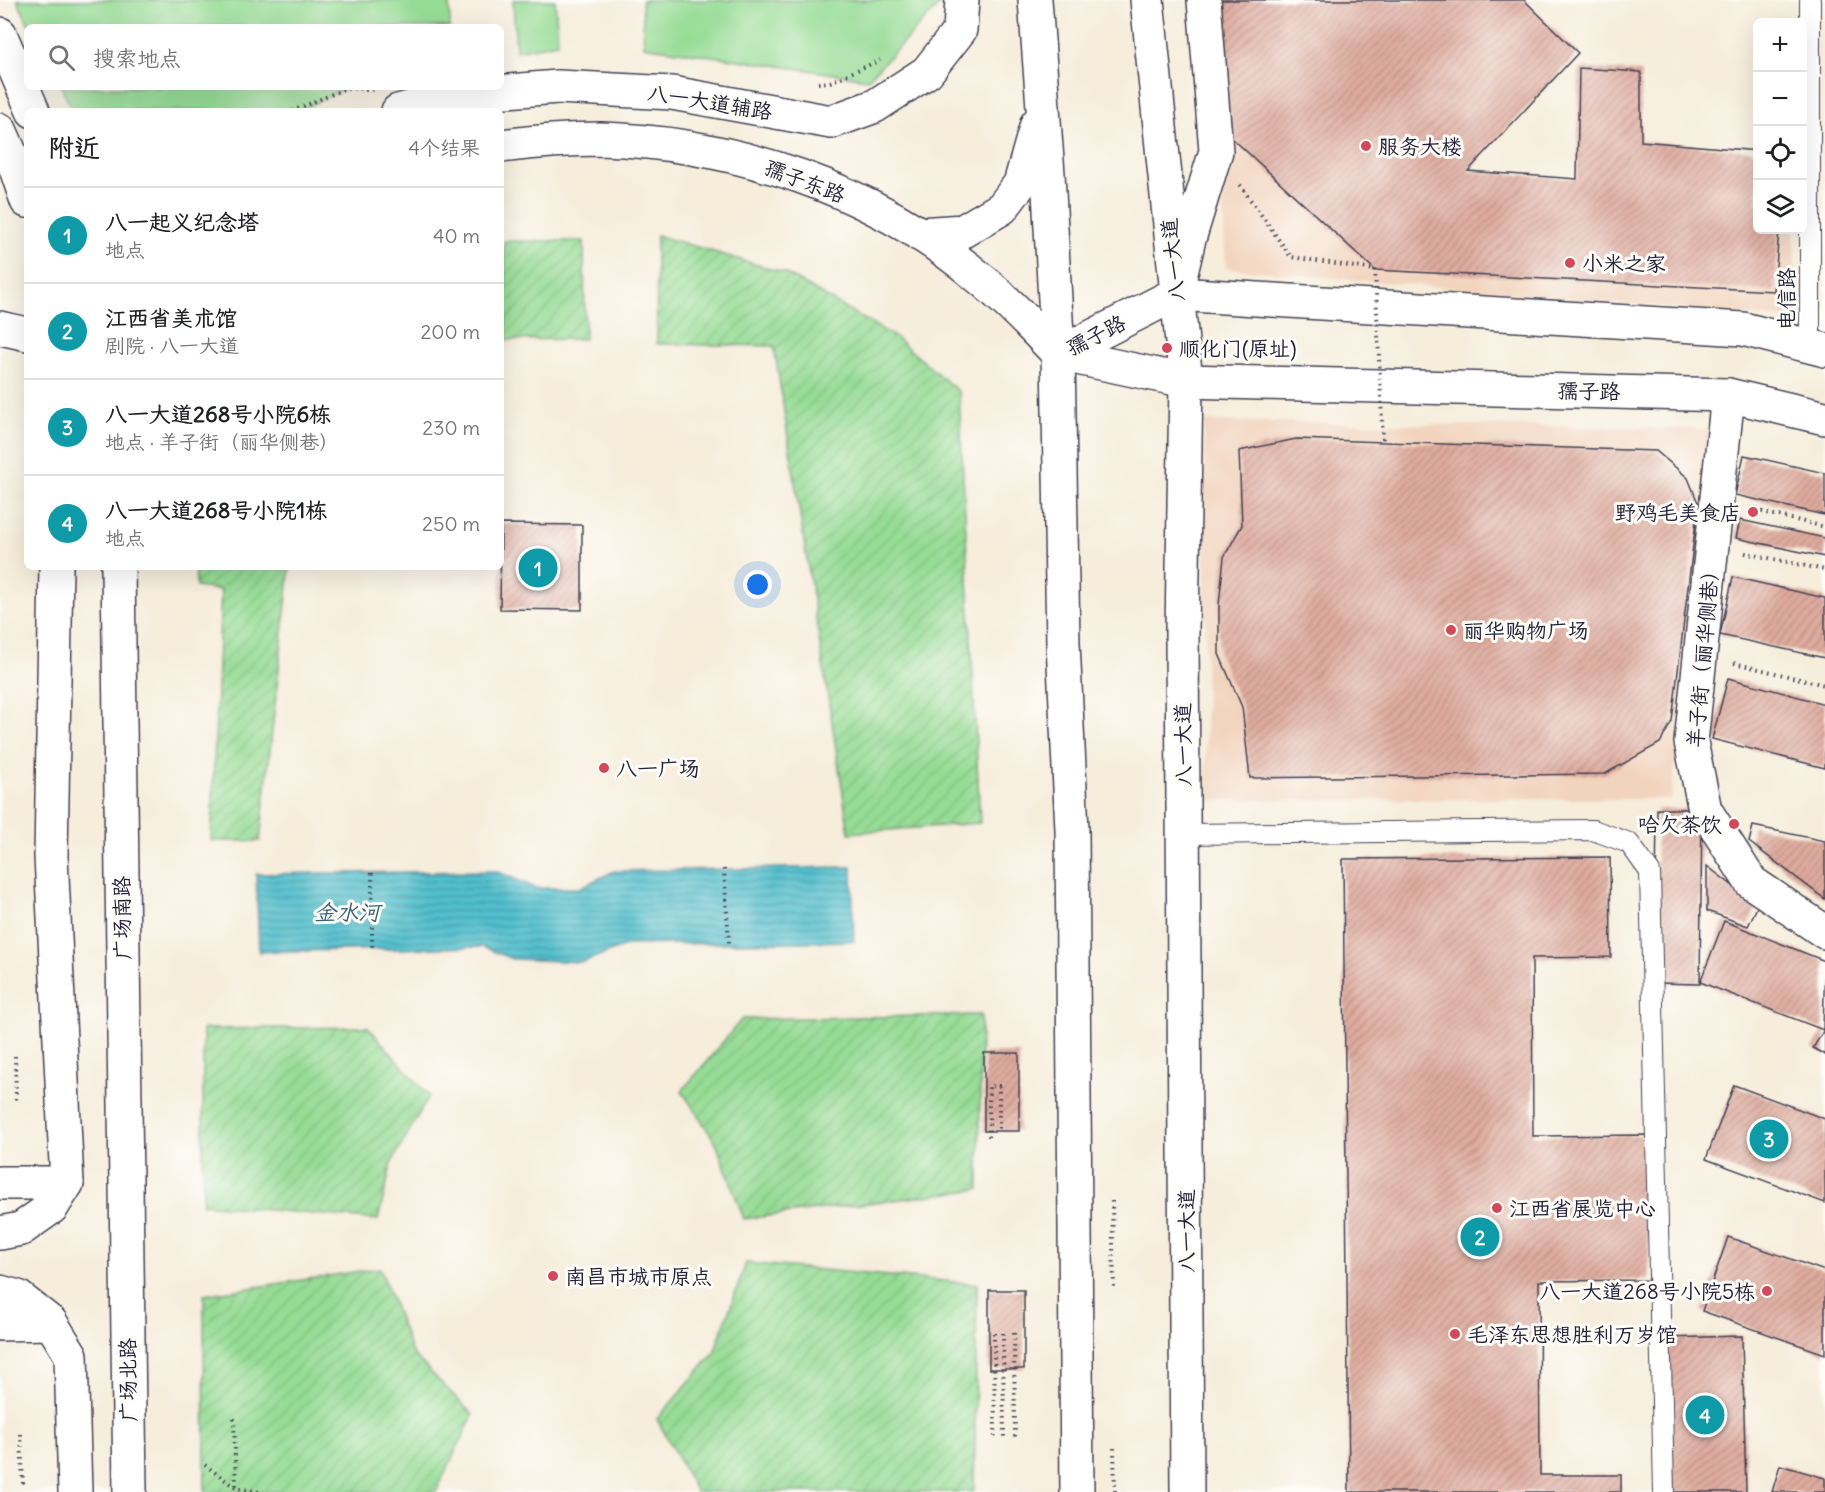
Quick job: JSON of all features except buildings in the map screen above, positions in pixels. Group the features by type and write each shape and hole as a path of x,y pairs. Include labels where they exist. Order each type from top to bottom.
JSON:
{"main road":[{"name":"八一大道辅路","path":"409,108 457,95 558,87 672,93 831,122 875,106 927,72 960,30 962,0"},
{"path":"1035,0 1058,354 1063,643 1072,830 1077,1492"},
{"name":"八一大道","path":"1147,0 1186,381 1182,632 1187,1492"},
{"path":"1204,0 1216,150 1189,239 1176,294 1743,329 1817,349"},
{"path":"0,34 32,108"},
{"path":"919,234 963,231 1002,208 1020,184 1043,102"},
{"path":"0,130 24,192"},
{"name":"孺子东路","path":"504,146 543,141 601,140 658,143 716,152 772,166 826,186 919,234 975,274 1018,312 1058,354"},
{"name":"孺子路","path":"1058,354 1176,294"},
{"path":"0,328 24,333"},
{"name":"孺子路","path":"1058,354 1186,381 1728,395 1825,418"},
{"name":"羊子街（丽华侧巷）","path":"1728,395 1691,742 1705,810 1751,882 1825,932"},
{"path":"0,1233 21,1229 52,1207 67,1182 51,856 56,570"},
{"name":"广场南路","path":"118,570 127,1268"},
{"path":"0,1183 67,1182"},
{"name":"广场北路","path":"127,1268 130,1492"},
{"path":"0,1292 18,1297 51,1323 71,1355 75,1492"},
{"path":"0,1324 51,1323"}],"lane":[{"name":"电信路","path":"1809,0 1817,349"},
{"path":"1184,834 1593,830 1629,843 1650,872 1664,1492"}],"path":[{"path":"299,108 342,90"},
{"path":"1291,256 1375,270 1383,442"},
{"path":"1746,508 1825,527"},
{"path":"1712,546 1825,570"},
{"path":"1701,656 1825,685"},
{"path":"724,869 729,943"},
{"path":"372,873 372,950"},
{"path":"15,1056 16,1100"},
{"path":"989,1137 989,1086 999,1086 999,1129"},
{"path":"1112,1201 1114,1287"},
{"path":"994,1333 995,1440"},
{"path":"1003,1333 1004,1440"},
{"path":"1014,1333 1015,1440"},
{"path":"234,1418 236,1488"},
{"path":"21,1434 23,1486"},
{"path":"1114,1448 1115,1492"},
{"path":"205,1465 236,1488 261,1492"}],"shaded area":[{"path":"1213,0 1361,201 1753,230 1753,234 1794,234 1795,319 1226,268"},
{"name":"丽华购物广场","path":"1204,421 1712,429 1671,799 1206,800"}],"green space":[{"path":"17,0 449,0 450,24 29,24"},
{"path":"513,0 555,0 558,43 516,51"},
{"path":"642,0 944,0 868,79 644,46"},
{"path":"62,90 342,90 304,108 72,108"},
{"path":"656,235 785,273 895,337 959,392 980,823 849,833 774,346 657,344"},
{"path":"504,241 584,241 585,339 506,340"},
{"path":"195,570 290,570 260,841 211,841 221,590 196,587"},
{"path":"981,1015 979,1189 744,1219 716,1143 682,1091 742,1019"},
{"path":"368,1027 429,1096 392,1162 378,1220 203,1204 203,1029"},
{"path":"746,1263 977,1284 974,1492 696,1492 657,1419 714,1353"},
{"path":"380,1268 412,1353 473,1415 436,1492 205,1492 204,1295"}],"water":[{"name":"金水河","path":"852,867 854,941 628,945 583,962 512,959 483,947 259,952 256,874 496,871 536,888 579,888 614,871"}],"place":[{"name":"服务大楼","path":"1366,146"},
{"name":"小米之家","path":"1570,263"},
{"name":"顺化门(原址)","path":"1167,348"},
{"name":"野鸡毛美食店","path":"1753,512"},
{"name":"八一起义纪念塔","path":"538,568"},
{"name":"丽华购物广场","path":"1451,630"},
{"name":"八一广场","path":"604,768"},
{"name":"哈欠茶饮","path":"1734,824"},
{"name":"八一大道268号小院6栋","path":"1769,1139"},
{"name":"江西省展览中心","path":"1497,1208"},
{"name":"江西省美术馆","path":"1480,1237"},
{"name":"南昌市城市原点","path":"553,1276"},
{"name":"八一大道268号小院5栋","path":"1767,1291"},
{"name":"毛泽东思想胜利万岁馆","path":"1455,1334"},
{"name":"八一大道268号小院1栋","path":"1705,1415"}]}
